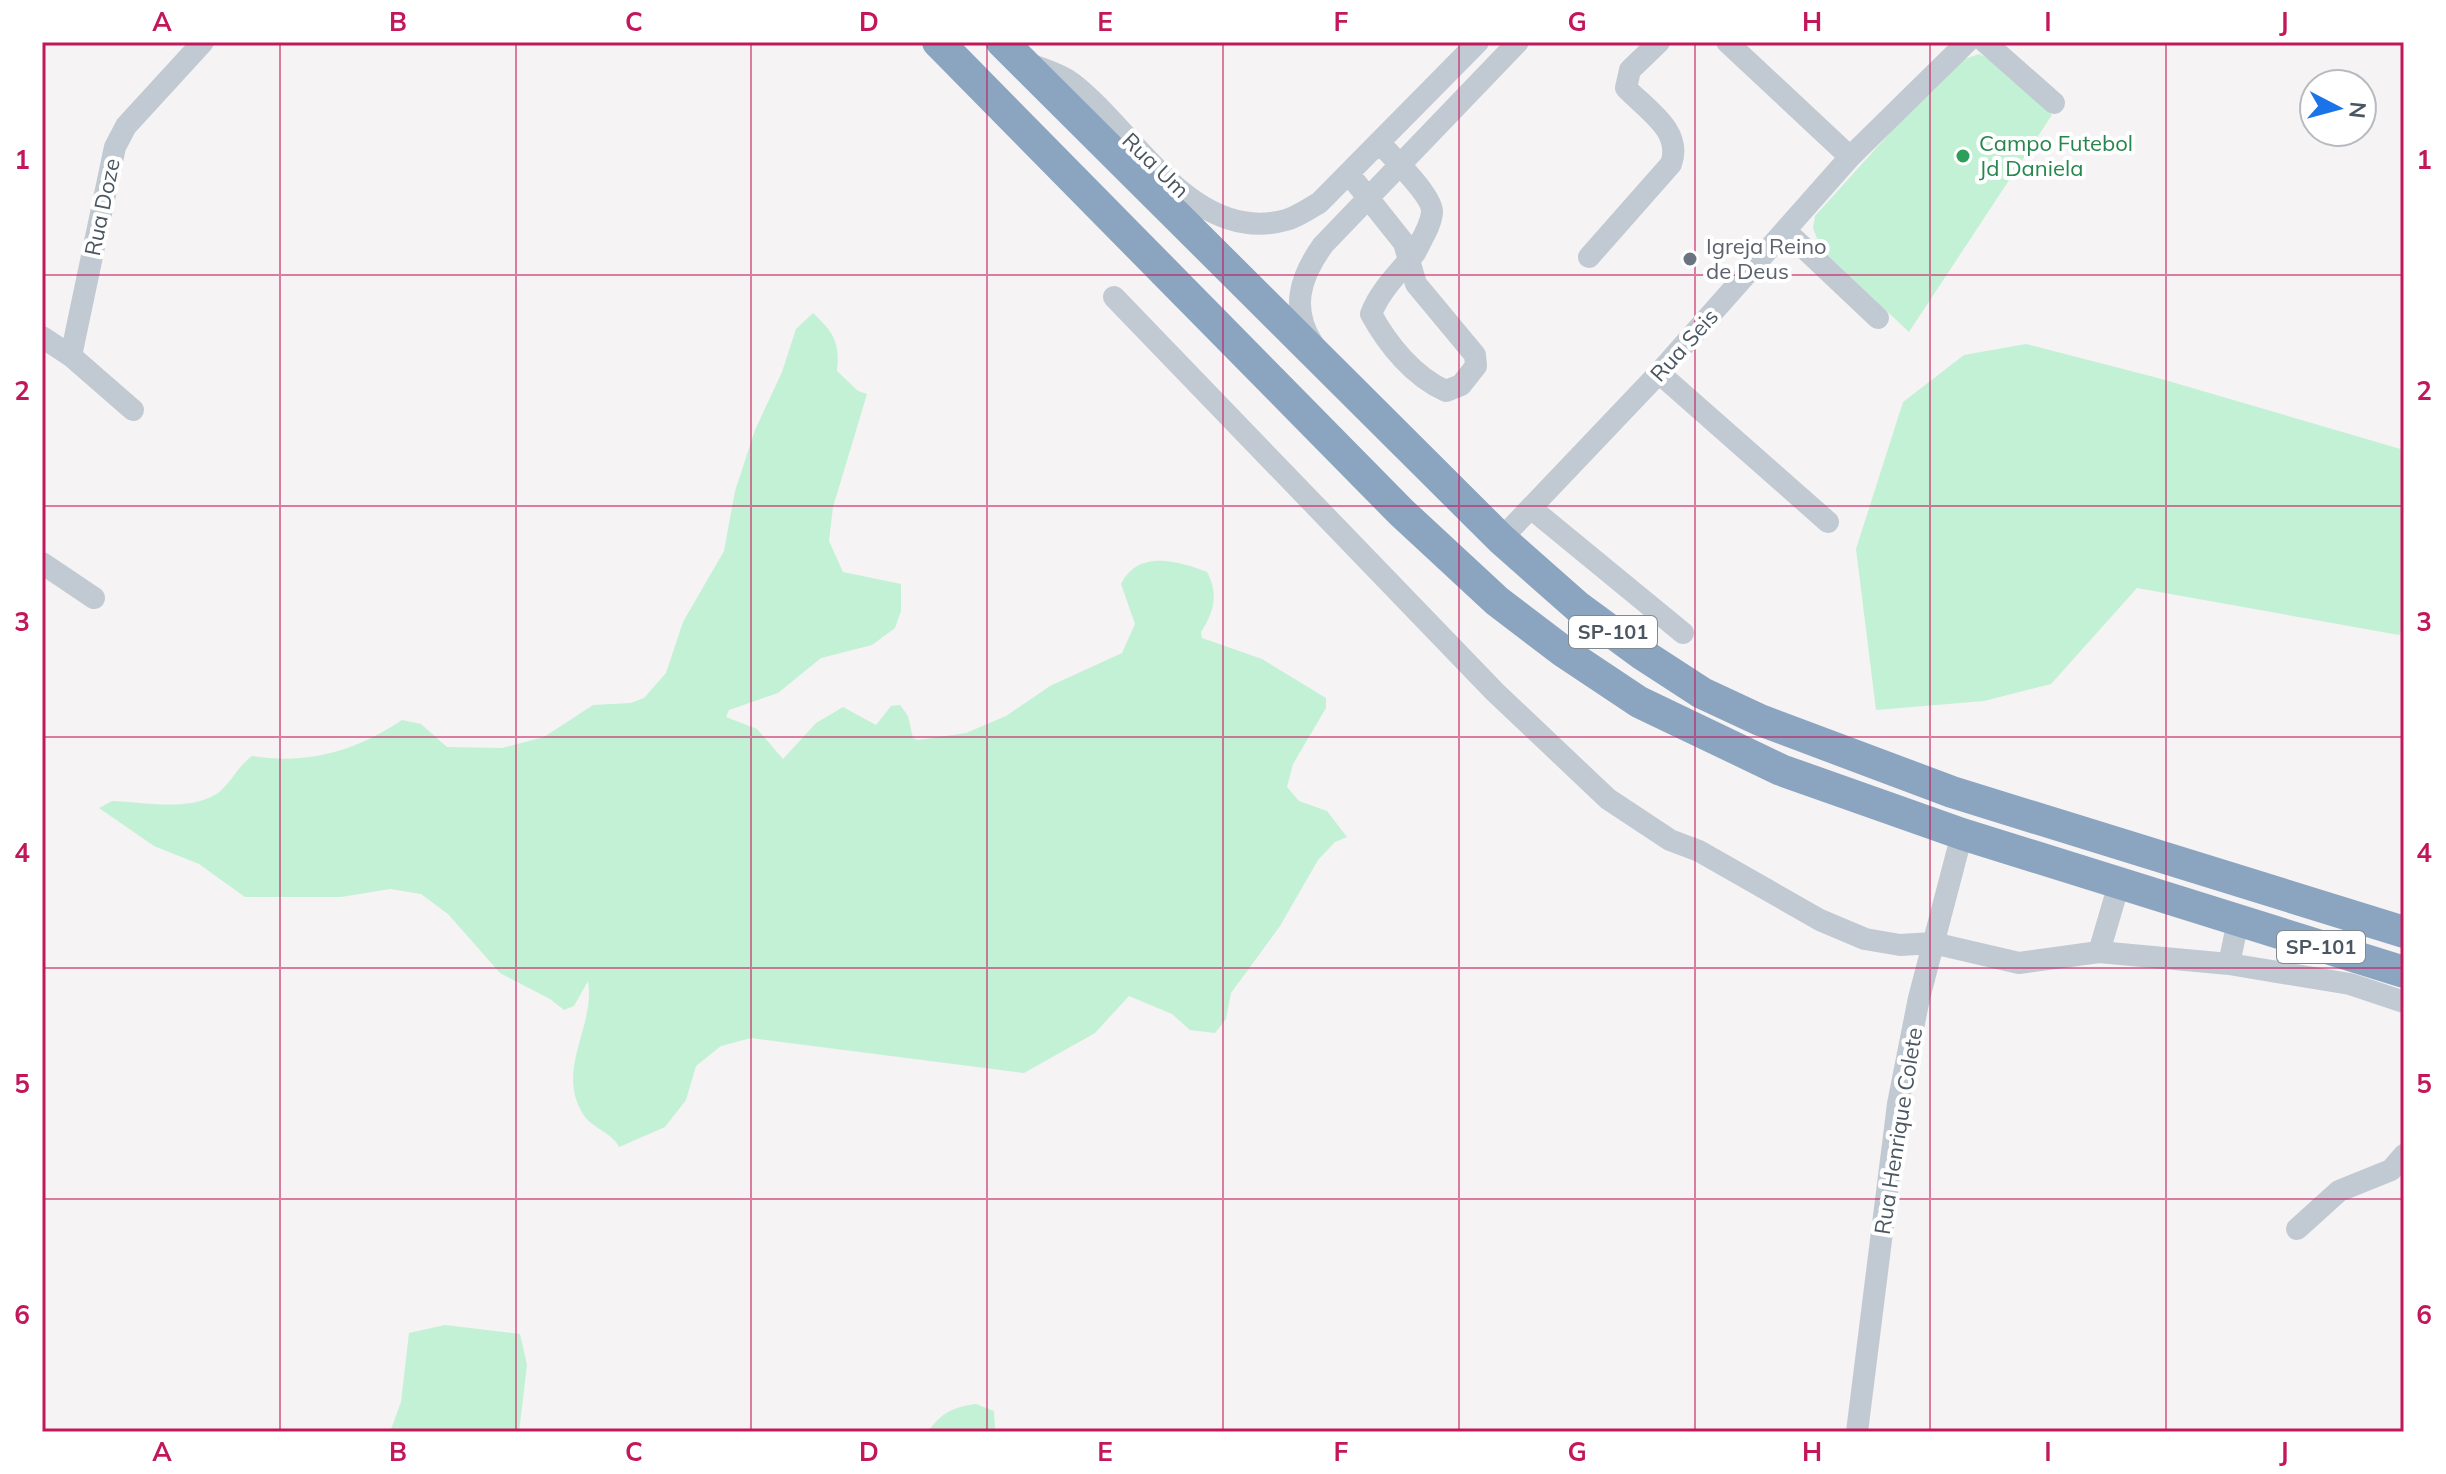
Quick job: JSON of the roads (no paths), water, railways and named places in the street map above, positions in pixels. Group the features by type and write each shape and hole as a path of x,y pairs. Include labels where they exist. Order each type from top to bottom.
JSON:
{"highway":[{"name":"SP-101","path":"938,42 1401,512 1497,601 1564,652 1639,702 1781,770 1962,834 2404,972"},
{"name":"SP-101","path":"1011,52 1501,539 1578,607 1702,693 1760,720 1952,792 2404,932"}],"street":[{"name":"Rua Doze","path":"71,356 115,147 126,126 203,42"},
{"name":"Rua Um","path":"1011,52 1072,83 1186,197 1224,217 1256,224 1287,220 1319,203 1478,42"},
{"path":"1330,372 1302,328 1299,298 1305,270 1323,245 1518,42"},
{"path":"1589,257 1671,164 1676,150 1674,137 1626,88 1630,70 1659,42"},
{"path":"1727,42 1850,157"},
{"name":"Rua Seis","path":"1501,539 1659,373 1787,232 1850,157 1967,42"},
{"path":"1985,42 2054,103"},
{"path":"1349,174 1370,196 1411,257 1416,284 1475,355 1476,366 1461,385 1446,391 1428,383 1371,314 1377,298 1411,257 1432,215 1432,205 1379,142"},
{"path":"1787,232 1878,318"},
{"path":"1114,297 1495,692 1608,799 1670,840 1699,851 1820,920 1865,939 1900,945 1933,943 2019,963 2099,952 2229,964 2350,984 2404,1002"},
{"path":"42,337 71,356 133,410"},
{"path":"1659,373 1828,522"},
{"path":"1532,509 1683,633"},
{"path":"42,563 94,598"},
{"name":"Rua Henrique Colete","path":"1857,1432 1898,1104 1933,943 1962,834"},
{"path":"2099,952 2119,884"},
{"path":"2229,964 2238,921"},
{"path":"2297,1229 2339,1191 2391,1170 2404,1155"}],"place":[{"name":"Campo Futebol Jd Daniela","path":"1963,156"},
{"name":"Igreja Reino de Deus","path":"1690,259"}]}
